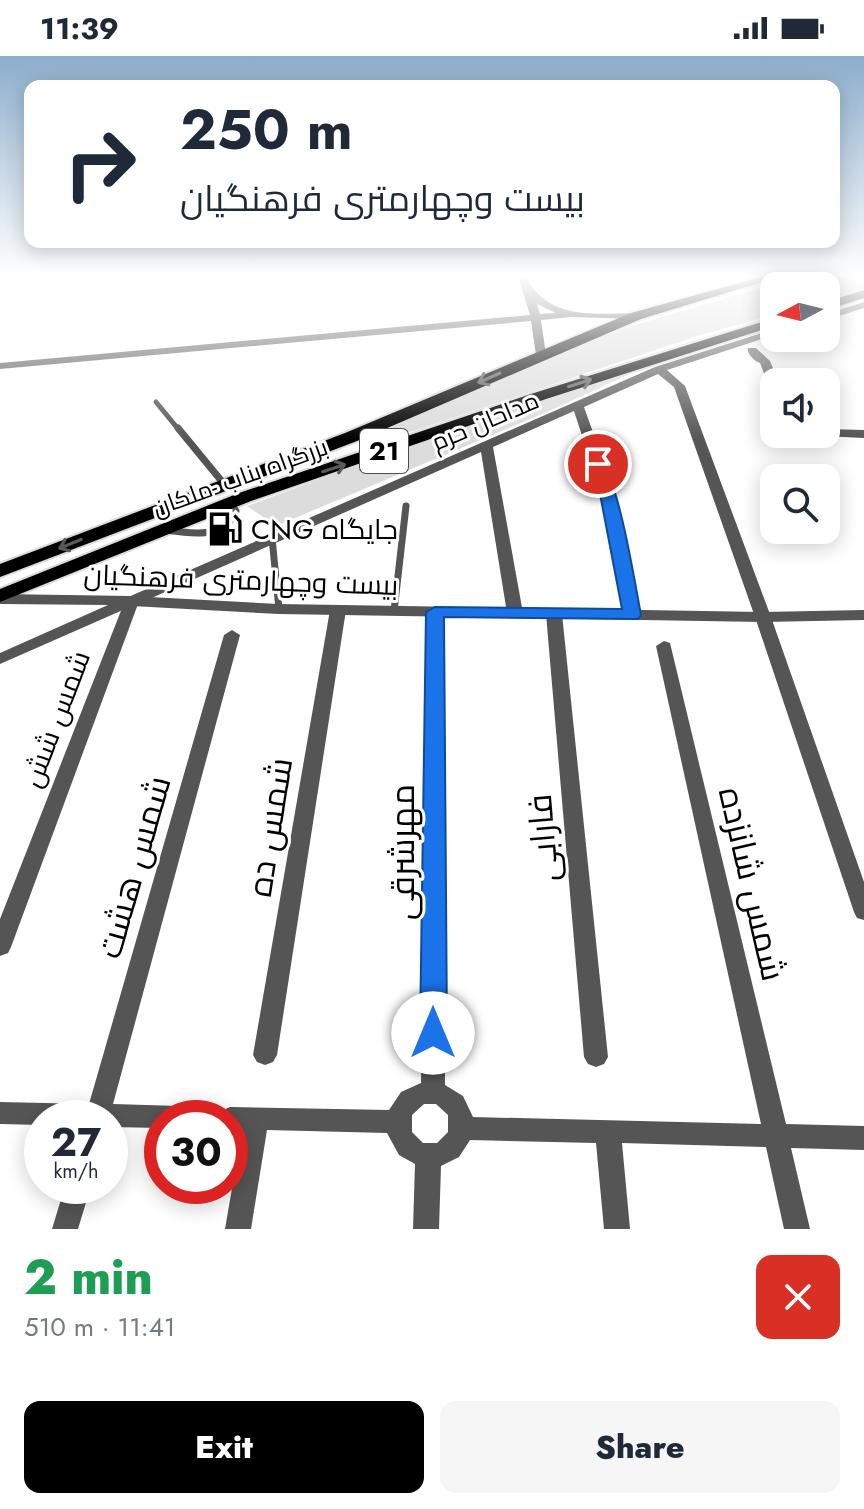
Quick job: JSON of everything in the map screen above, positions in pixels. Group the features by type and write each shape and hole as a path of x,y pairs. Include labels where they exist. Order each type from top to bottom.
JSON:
{"highway":[{"name":"بزرگراه بناب -ملکان","path":"0,571 351,437 598,332"},
{"name":"بزرگراه بناب -ملکان","path":"0,598 230,503 540,396 743,332"}],"street":[{"path":"0,366 390,332"},
{"path":"538,332 541,355"},
{"name":"مداحان حرم","path":"0,659 659,369 760,337"},
{"path":"752,350 760,360 765,361 768,368"},
{"path":"659,369 679,386 763,617 864,912"},
{"path":"578,405 608,494 632,615"},
{"path":"840,433 864,434"},
{"path":"486,445 515,613"},
{"name":"بیست وچهارمتری فرهنگیان","path":"0,598 279,609 763,617 864,615"},
{"name":"شمس شش","path":"0,947 131,601"},
{"name":"شمس ده","path":"265,1055 338,610"},
{"name":"مهرشرقی","path":"433,1093 435,612"},
{"name":"فارابی","path":"554,614 596,1057"},
{"name":"شمس هشت","path":"103,1100 232,635"},
{"name":"شمس شانزده","path":"664,646 797,1229"},
{"path":"433,1093 444,1096 459,1109 464,1128 453,1146 444,1152 428,1154 411,1149 403,1142 397,1122 399,1113 413,1098 433,1093"},
{"path":"0,1113 24,1114"},
{"path":"248,1119 397,1122"},
{"path":"464,1128 864,1138"},
{"path":"608,1132 617,1229"},
{"path":"426,1229 428,1154"},
{"path":"65,1229 73,1204"},
{"path":"238,1229 239,1204"}],"lane":[{"path":"156,402 224,484"},
{"path":"394,611 406,506"},
{"path":"272,538 279,609"}],"shaded area":[{"path":"616,332 712,332 417,430 358,445 366,436"},
{"path":"658,361 547,412 276,526 247,506 441,434"}],"place":[{"name":"CNG جایگاه","path":"225,529"}],"route":[{"path":"433,1033 435,612 632,615 608,494 598,464"}]}
